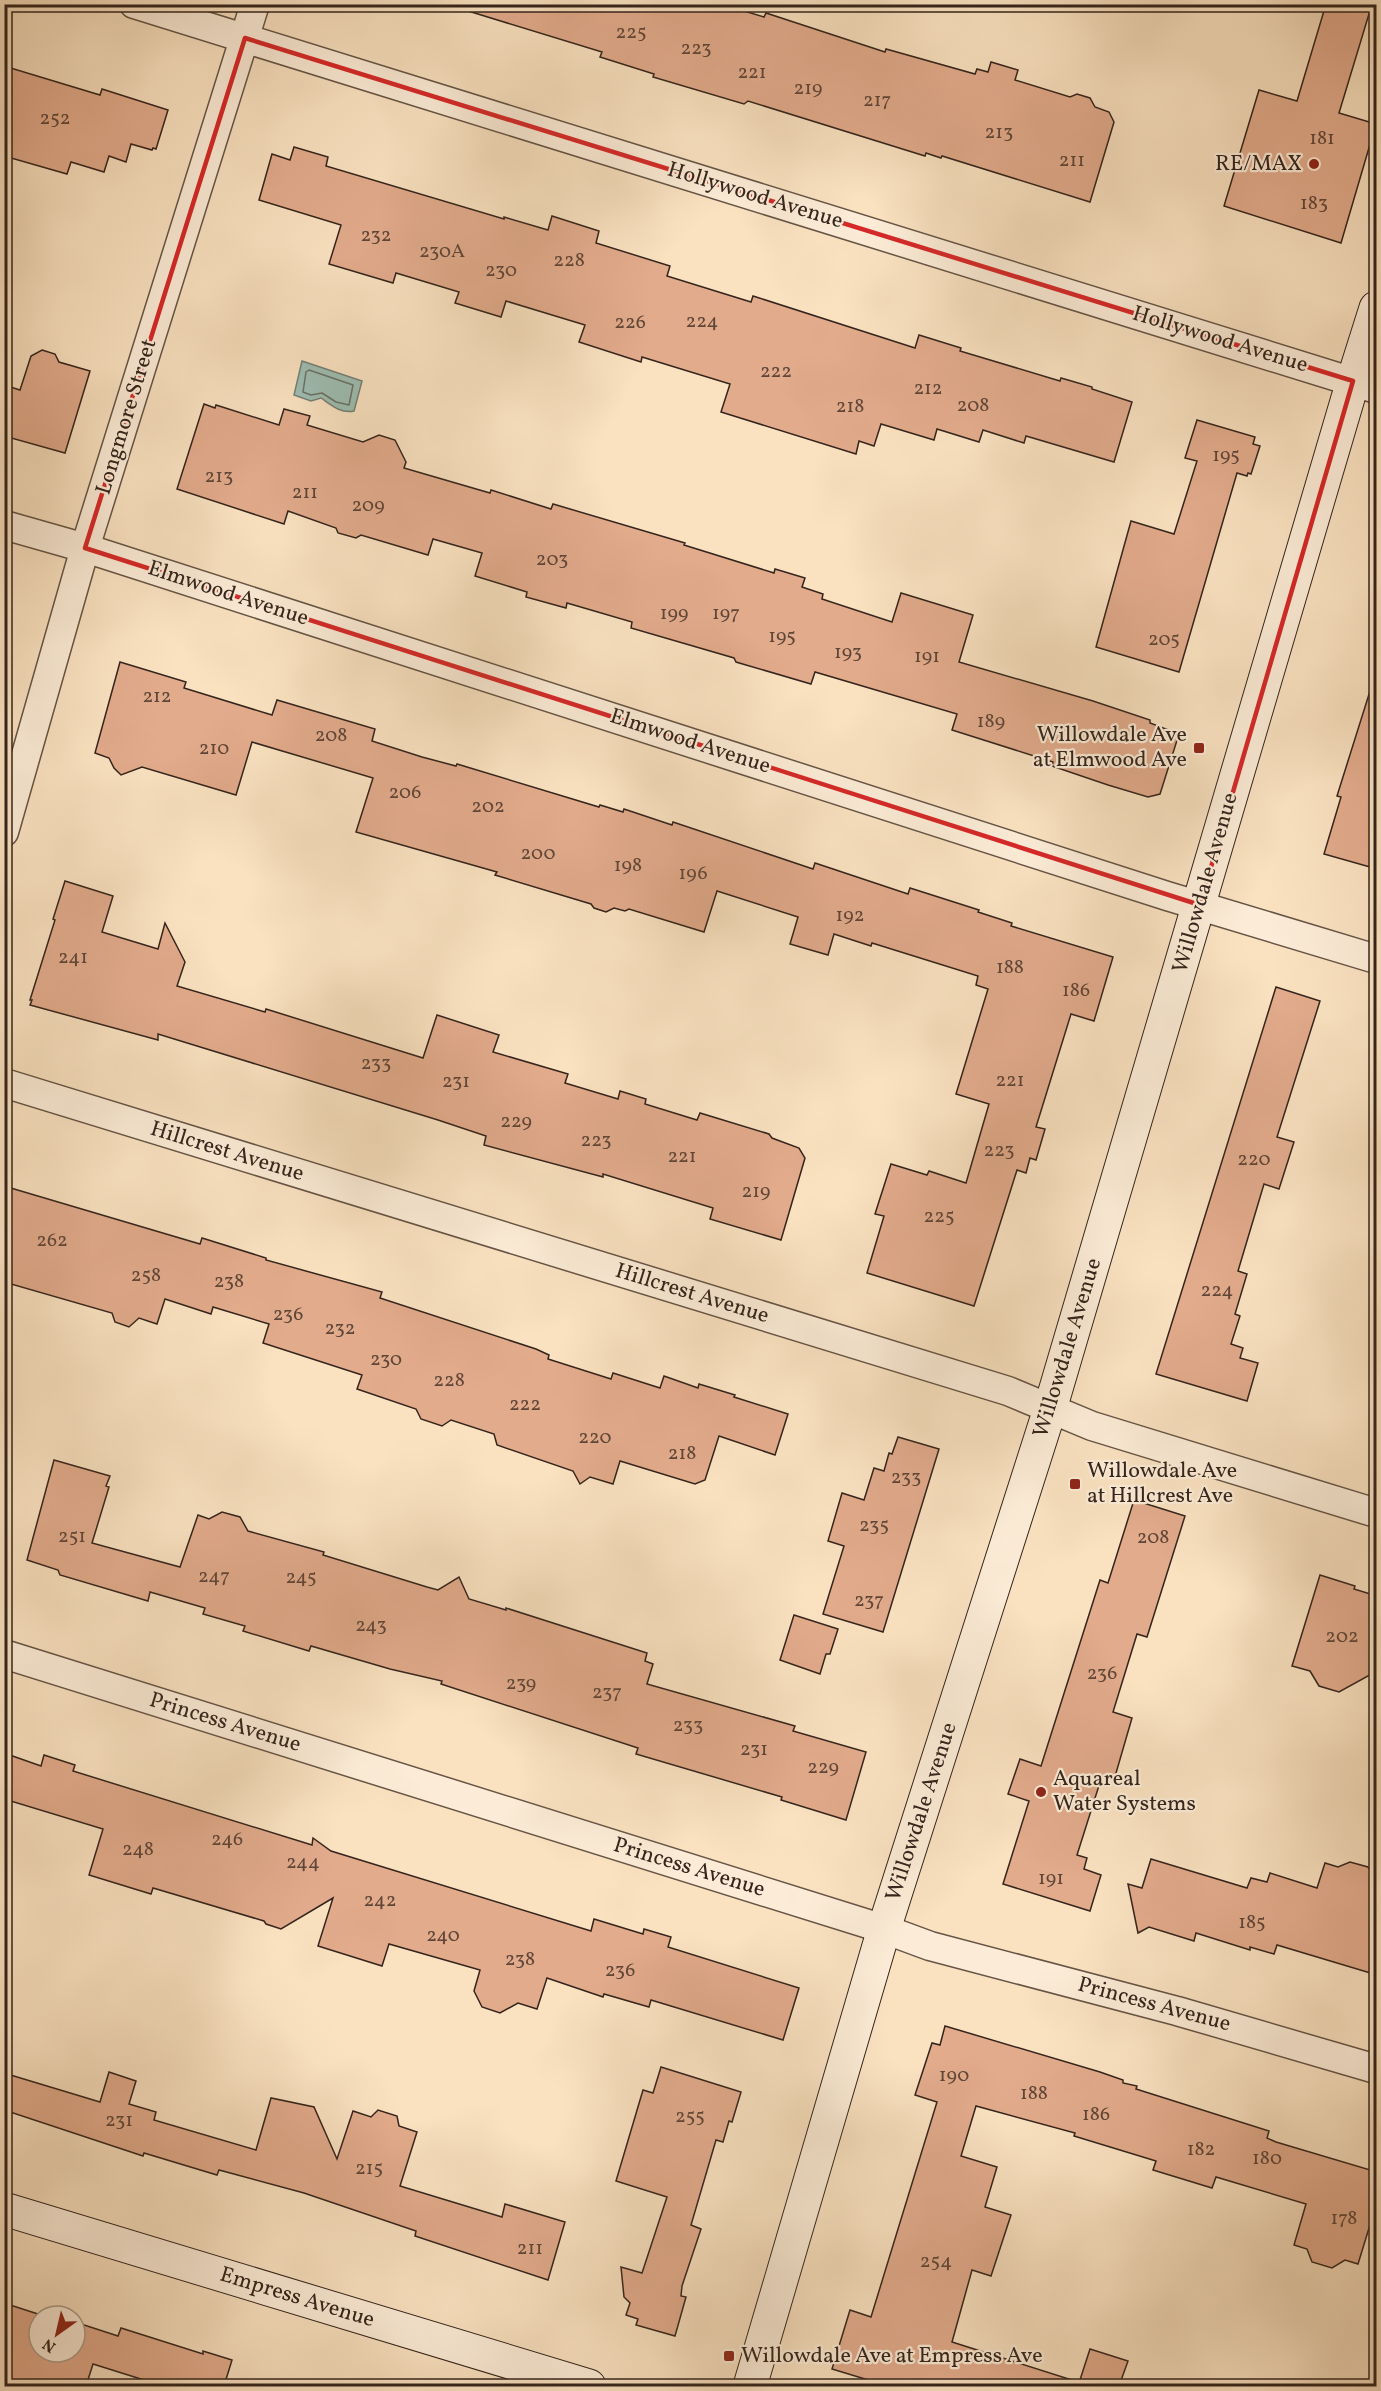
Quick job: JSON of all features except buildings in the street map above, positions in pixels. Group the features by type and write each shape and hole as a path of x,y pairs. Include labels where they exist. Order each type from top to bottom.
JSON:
{"street":[{"name":"Hollywood Avenue","path":"134,4 1365,385"},
{"name":"Longmore Street","path":"4,832 86,548 255,4"},
{"name":"Willowdale Avenue","path":"750,2386 884,1929 1050,1409 1200,905 1365,385 1377,308"},
{"name":"Elmwood Avenue","path":"4,525 86,548 1200,905 1377,959"},
{"name":"Hillcrest Avenue","path":"4,1083 1008,1391 1092,1426 1377,1513"},
{"name":"Princess Avenue","path":"4,1654 884,1929 930,1946 1177,2010 1377,2069"},
{"name":"Empress Avenue","path":"4,2209 589,2386"}],"highlighted area":[{"path":"245,38 1353,381 1200,905 85,548"}],"water":[{"path":"302,361 362,381 354,411 340,410 321,398 311,401 294,395"}],"place":[{"name":"RE/MAX","path":"1314,164"},
{"name":"Willowdale Ave at Elmwood Ave","path":"1199,748"},
{"name":"Willowdale Ave at Hillcrest Ave","path":"1075,1484"},
{"name":"Aquareal Water Systems","path":"1041,1792"},
{"name":"Willowdale Ave at Empress Ave","path":"729,2356"}]}
